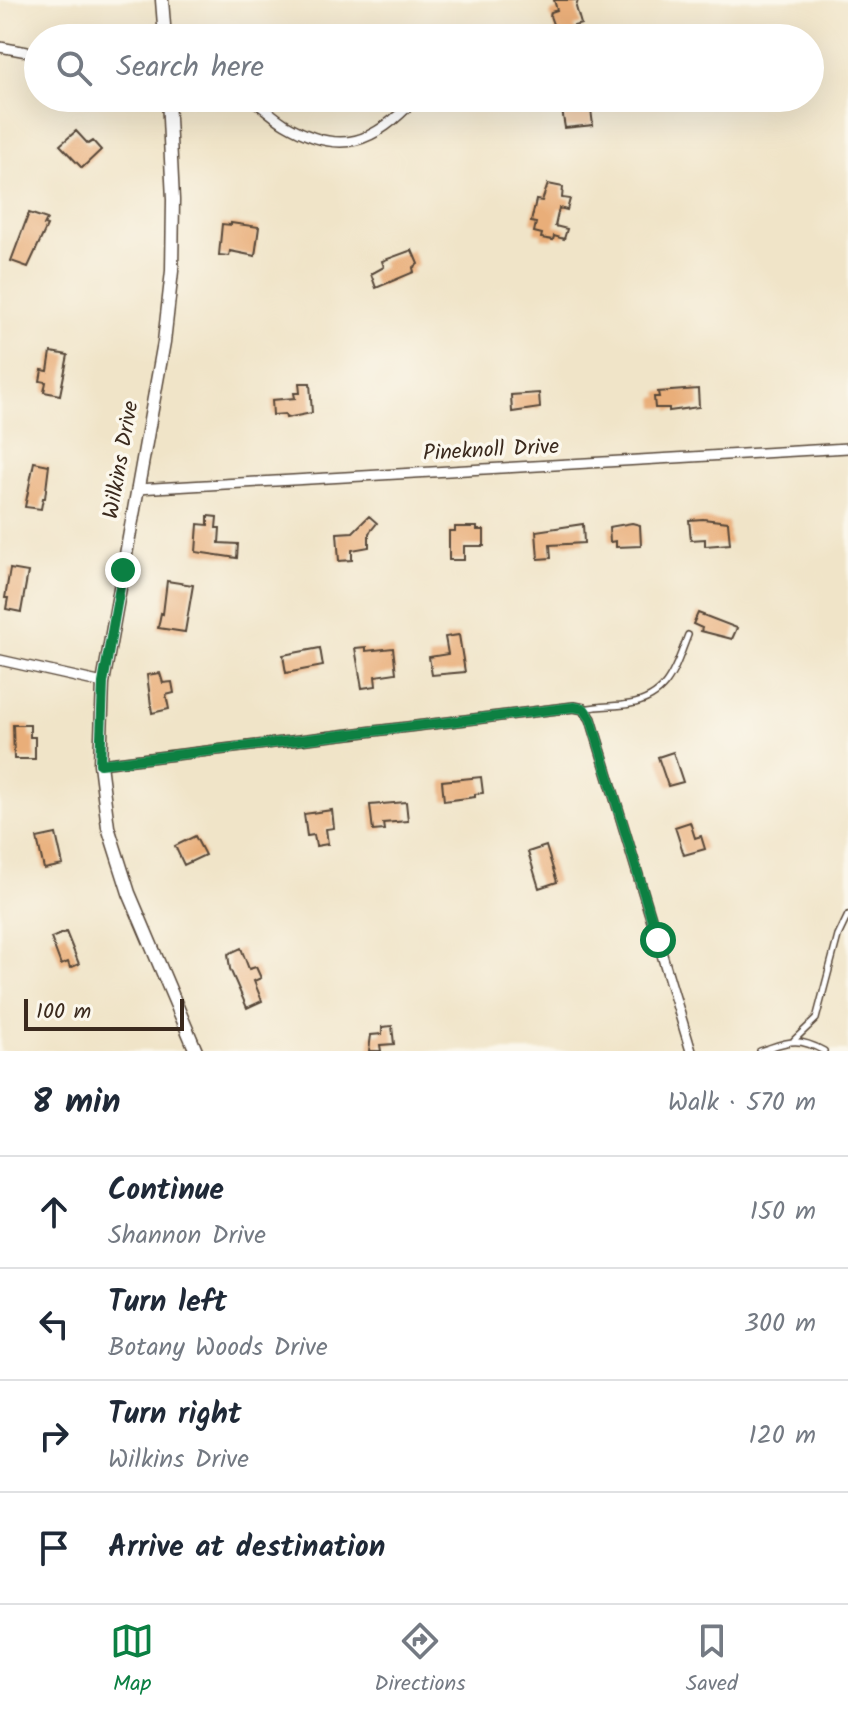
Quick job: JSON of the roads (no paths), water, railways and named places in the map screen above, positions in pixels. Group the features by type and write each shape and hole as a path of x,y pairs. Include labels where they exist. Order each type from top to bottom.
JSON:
{"street":[{"path":"162,0 164,24"},
{"path":"0,47 24,51"},
{"name":"Wilkins Drive","path":"169,112 173,200 172,271 164,342 103,683 100,764 108,827 129,893 196,1051"},
{"path":"268,112 304,134 336,143 360,141 382,129 401,112"},
{"name":"Pineknoll Drive","path":"137,489 848,448"},
{"path":"0,660 103,683"},
{"path":"100,764 353,732 574,707 584,709 591,719 691,1051"}],"lane":[{"path":"584,709 631,704 656,696 671,674 688,635"},
{"path":"760,1051 794,1040 816,1019 838,936 848,915"},
{"path":"794,1040 824,1051"}]}
